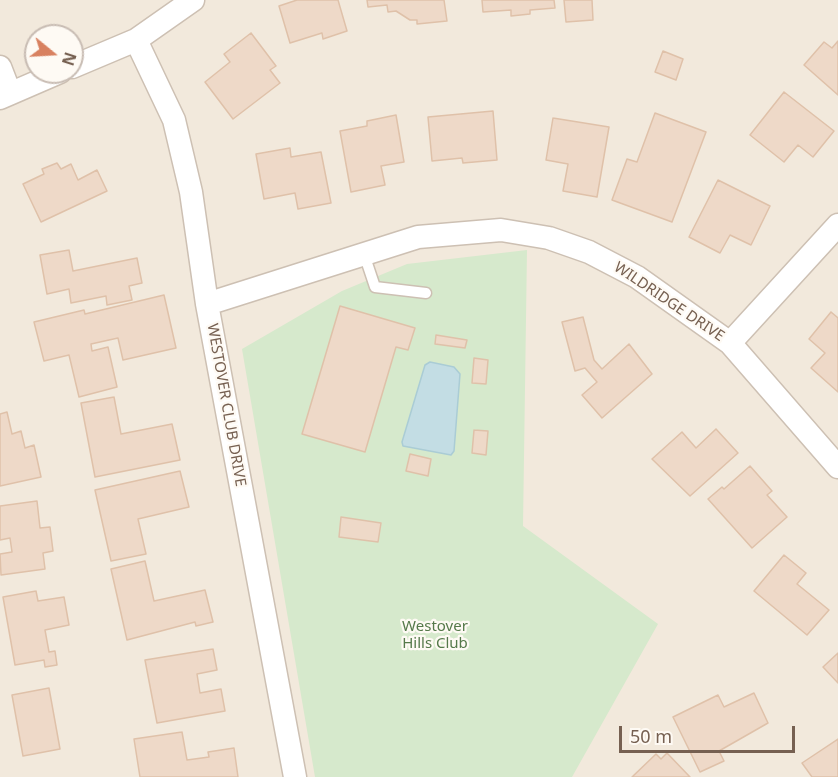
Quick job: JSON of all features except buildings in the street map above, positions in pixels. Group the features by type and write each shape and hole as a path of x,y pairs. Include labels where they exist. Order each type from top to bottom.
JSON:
{"street":[{"path":"84,62 136,40 193,0"},
{"name":"WESTOVER CLUB DRIVE","path":"136,40 174,120 191,192 207,304 295,777"},
{"path":"0,67 5,96 32,84"},
{"path":"730,343 838,225"},
{"name":"WILDRIDGE DRIVE","path":"207,304 418,237 501,230 549,238 589,252 637,277 730,343 838,467"}],"lane":[{"path":"364,254 375,287 426,293"}],"shaded area":[{"path":"0,0 838,0 838,777 0,777"}],"green space":[{"name":"Westover Hills Club","path":"527,250 523,526 658,624 572,777 315,777 242,349 342,291 407,264"}],"water":[{"path":"430,362 454,367 460,374 454,451 451,455 403,446 402,442 425,365"}]}
